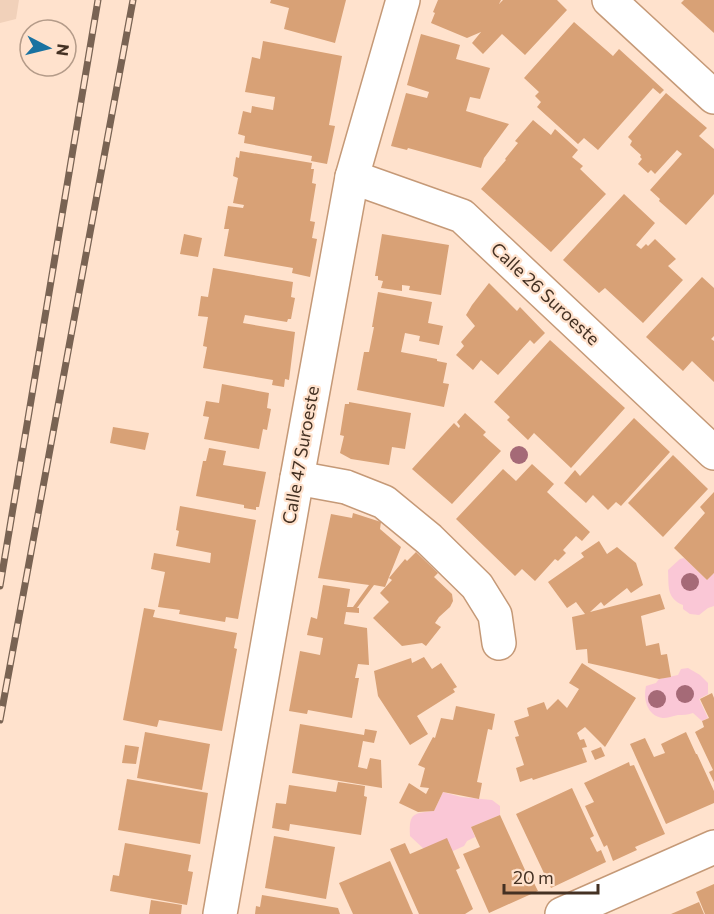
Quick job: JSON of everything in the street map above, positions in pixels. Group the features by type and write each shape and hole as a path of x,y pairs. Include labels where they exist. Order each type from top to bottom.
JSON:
{"street":[{"name":"Calle 47 Suroeste","path":"220,914 352,177 403,0"},
{"path":"609,0 714,97"},
{"name":"Calle 26 Suroeste","path":"352,177 462,216 714,453"},
{"path":"297,478 346,487 384,502 429,539 477,586 495,615 499,643"},
{"path":"562,914 714,847"}],"shaded area":[{"path":"0,0 19,0 16,19 0,23"},
{"path":"684,558 707,580 714,573 714,606 699,615 690,614 683,609 683,605 671,595 668,570"},
{"path":"688,668 708,683 708,694 699,699 708,718 702,721 693,713 663,718 653,714 647,706 646,686 656,683 659,679 678,675 681,669"},
{"path":"443,792 461,797 492,800 500,806 500,815 471,827 475,837 453,851 424,849 410,836 411,819 416,814 434,811"}],"building":[{"path":"271,0 346,0 335,43 284,29 289,8 270,3"},
{"path":"438,0 501,0 499,4 503,0 557,0 567,10 525,55 502,34 483,54 472,43 481,32 467,38 431,23"},
{"path":"684,0 714,0 714,33 681,3"},
{"path":"574,22 613,56 619,49 664,90 660,94 653,88 598,150 584,138 578,144 537,107 541,102 535,96 539,92 524,78"},
{"path":"421,34 460,45 456,59 490,68 480,99 470,97 466,111 509,124 484,158 481,168 408,148 407,150 391,146 406,93 427,98 429,92 407,85"},
{"path":"263,41 342,56 329,125 335,126 327,164 311,161 312,156 244,143 245,136 238,134 243,111 251,113 252,106 273,110 275,97 245,92 252,57 260,59"},
{"path":"666,93 707,128 699,136 714,149 714,194 686,225 650,190 682,154 677,150 655,174 651,170 648,173 638,164 642,159 641,155 630,145 632,141 628,137"},
{"path":"533,120 551,135 555,129 578,150 572,157 583,166 580,169 606,194 551,252 481,189 506,160 518,143 515,141"},
{"path":"240,151 312,163 311,169 314,169 312,183 316,184 310,221 315,222 312,238 317,239 310,277 292,273 293,268 224,256 229,229 224,229 228,206 243,208 244,205 233,203 238,178 233,176 236,157 239,158"},
{"path":"624,194 655,223 636,245 641,249 655,239 676,259 668,266 683,280 643,323 605,288 599,293 563,260"},
{"path":"184,234 202,238 198,257 180,254"},
{"path":"382,234 449,245 441,295 409,290 410,286 402,285 402,291 381,288 383,281 378,280 378,276 375,276"},
{"path":"213,268 293,282 291,297 295,298 291,319 287,322 245,315 243,323 295,332 289,380 285,379 284,387 272,385 273,380 203,368 207,347 203,346 208,317 198,316 201,296 208,297"},
{"path":"702,277 714,288 714,336 711,339 714,341 714,382 692,361 683,371 646,337"},
{"path":"489,283 517,311 520,307 545,333 534,344 530,340 498,375 481,360 473,370 456,355 464,346 461,342 475,326 466,315"},
{"path":"378,292 432,302 428,323 443,326 439,345 419,341 420,336 405,333 401,352 447,363 443,383 449,384 444,407 357,390 364,352 369,352"},
{"path":"550,340 625,408 571,468 534,433 528,440 507,420 510,417 494,402"},
{"path":"222,384 269,393 267,408 271,409 267,430 263,429 259,449 204,439 209,417 203,416 206,401 219,403"},
{"path":"349,402 411,413 405,449 392,447 389,465 351,459 340,453 344,436 340,435 345,404"},
{"path":"465,413 486,432 483,435 501,451 452,504 412,469 454,423 459,428 457,422"},
{"path":"634,418 670,452 621,506 616,502 608,510 593,495 586,503 564,483 575,470 580,476"},
{"path":"113,427 149,433 145,450 110,443"},
{"path":"209,448 226,451 223,465 266,472 259,507 256,507 256,510 244,508 244,505 196,496 203,461 206,461"},
{"path":"673,455 708,489 663,537 628,503"},
{"path":"532,464 554,484 547,492 590,532 582,541 576,536 563,550 566,553 558,561 555,559 535,581 522,569 515,576 456,519 503,469 516,481"},
{"path":"714,492 714,573 707,580 674,548 705,513 700,507"},
{"path":"180,506 256,520 238,619 226,617 225,622 179,614 180,610 158,607 165,572 151,569 154,553 210,563 211,553 176,546"},
{"path":"353,513 381,522 380,529 401,547 385,587 374,585 357,608 359,608 359,613 346,612 344,624 367,628 369,665 358,664 355,678 359,678 352,718 308,710 307,714 289,711 300,651 320,655 323,638 307,635 311,617 317,619 323,585 350,589 347,607 353,607 369,585 318,578 331,514 352,518"},
{"path":"599,541 607,554 617,547 636,563 643,585 631,593 627,588 604,606 601,602 590,612 660,594 665,609 641,616 646,646 659,643 661,655 667,654 671,677 659,679 588,663 587,649 576,650 572,617 585,614 576,602 567,608 548,582 584,557 581,553"},
{"path":"416,552 438,573 434,577 452,594 453,601 435,623 441,627 426,646 422,643 402,646 373,618 389,602 380,593 392,580 389,578 405,559 407,561"},
{"path":"144,608 155,610 153,617 237,633 234,648 237,649 222,731 159,720 157,727 123,720"},
{"path":"424,657 432,669 441,663 457,687 453,689 455,692 417,716 428,734 410,745 378,696 374,671 411,658 412,663"},
{"path":"582,663 636,698 605,747 585,727 577,733 580,740 584,739 587,747 582,748 587,762 533,780 532,778 520,782 516,768 524,765 515,737 519,736 514,721 529,716 527,708 544,702 547,710 558,699 567,708 579,689 569,683"},
{"path":"712,693 714,698 714,782 709,772 713,770 695,732 704,727 702,721 709,718 700,699"},
{"path":"456,706 495,714 492,730 488,729 477,782 482,783 479,799 443,792 434,811 418,812 399,803 409,783 426,794 429,788 420,787 425,768 418,765 433,737 435,738 441,718 453,720"},
{"path":"300,724 364,735 365,729 377,731 374,743 363,741 358,767 367,769 370,758 381,760 382,788 292,773"},
{"path":"145,732 210,744 202,790 137,778"},
{"path":"686,732 714,791 714,803 666,824 630,744 645,738 654,757 665,753 661,744"},
{"path":"125,745 139,747 136,764 122,763"},
{"path":"601,747 605,756 595,760 591,751"},
{"path":"629,762 630,766 634,765 665,834 635,847 637,850 613,861 607,845 604,847 585,806 594,802 584,783"},
{"path":"127,779 208,793 200,844 118,830"},
{"path":"338,782 365,786 364,796 367,797 361,835 290,824 289,831 272,828 276,803 286,804 289,785 336,792"},
{"path":"572,788 594,836 590,838 597,852 601,850 606,862 551,888 516,814"},
{"path":"500,815 530,881 532,879 538,891 489,913 463,854 480,847 471,827"},
{"path":"274,836 335,847 326,899 265,888"},
{"path":"447,838 460,868 456,870 473,909 465,914 419,914 390,849 405,843 410,854"},
{"path":"125,843 191,855 188,871 193,872 187,905 110,891 113,875 119,876"},
{"path":"390,861 413,914 353,914 339,883"},
{"path":"714,884 714,914 705,914 696,892"},
{"path":"262,895 338,908 340,914 255,914 256,906 260,907"},
{"path":"151,900 182,905 181,914 149,914"},
{"path":"699,902 704,914 671,914"}],"railway":[{"path":"0,586 98,0"},
{"path":"0,720 133,0"}]}
